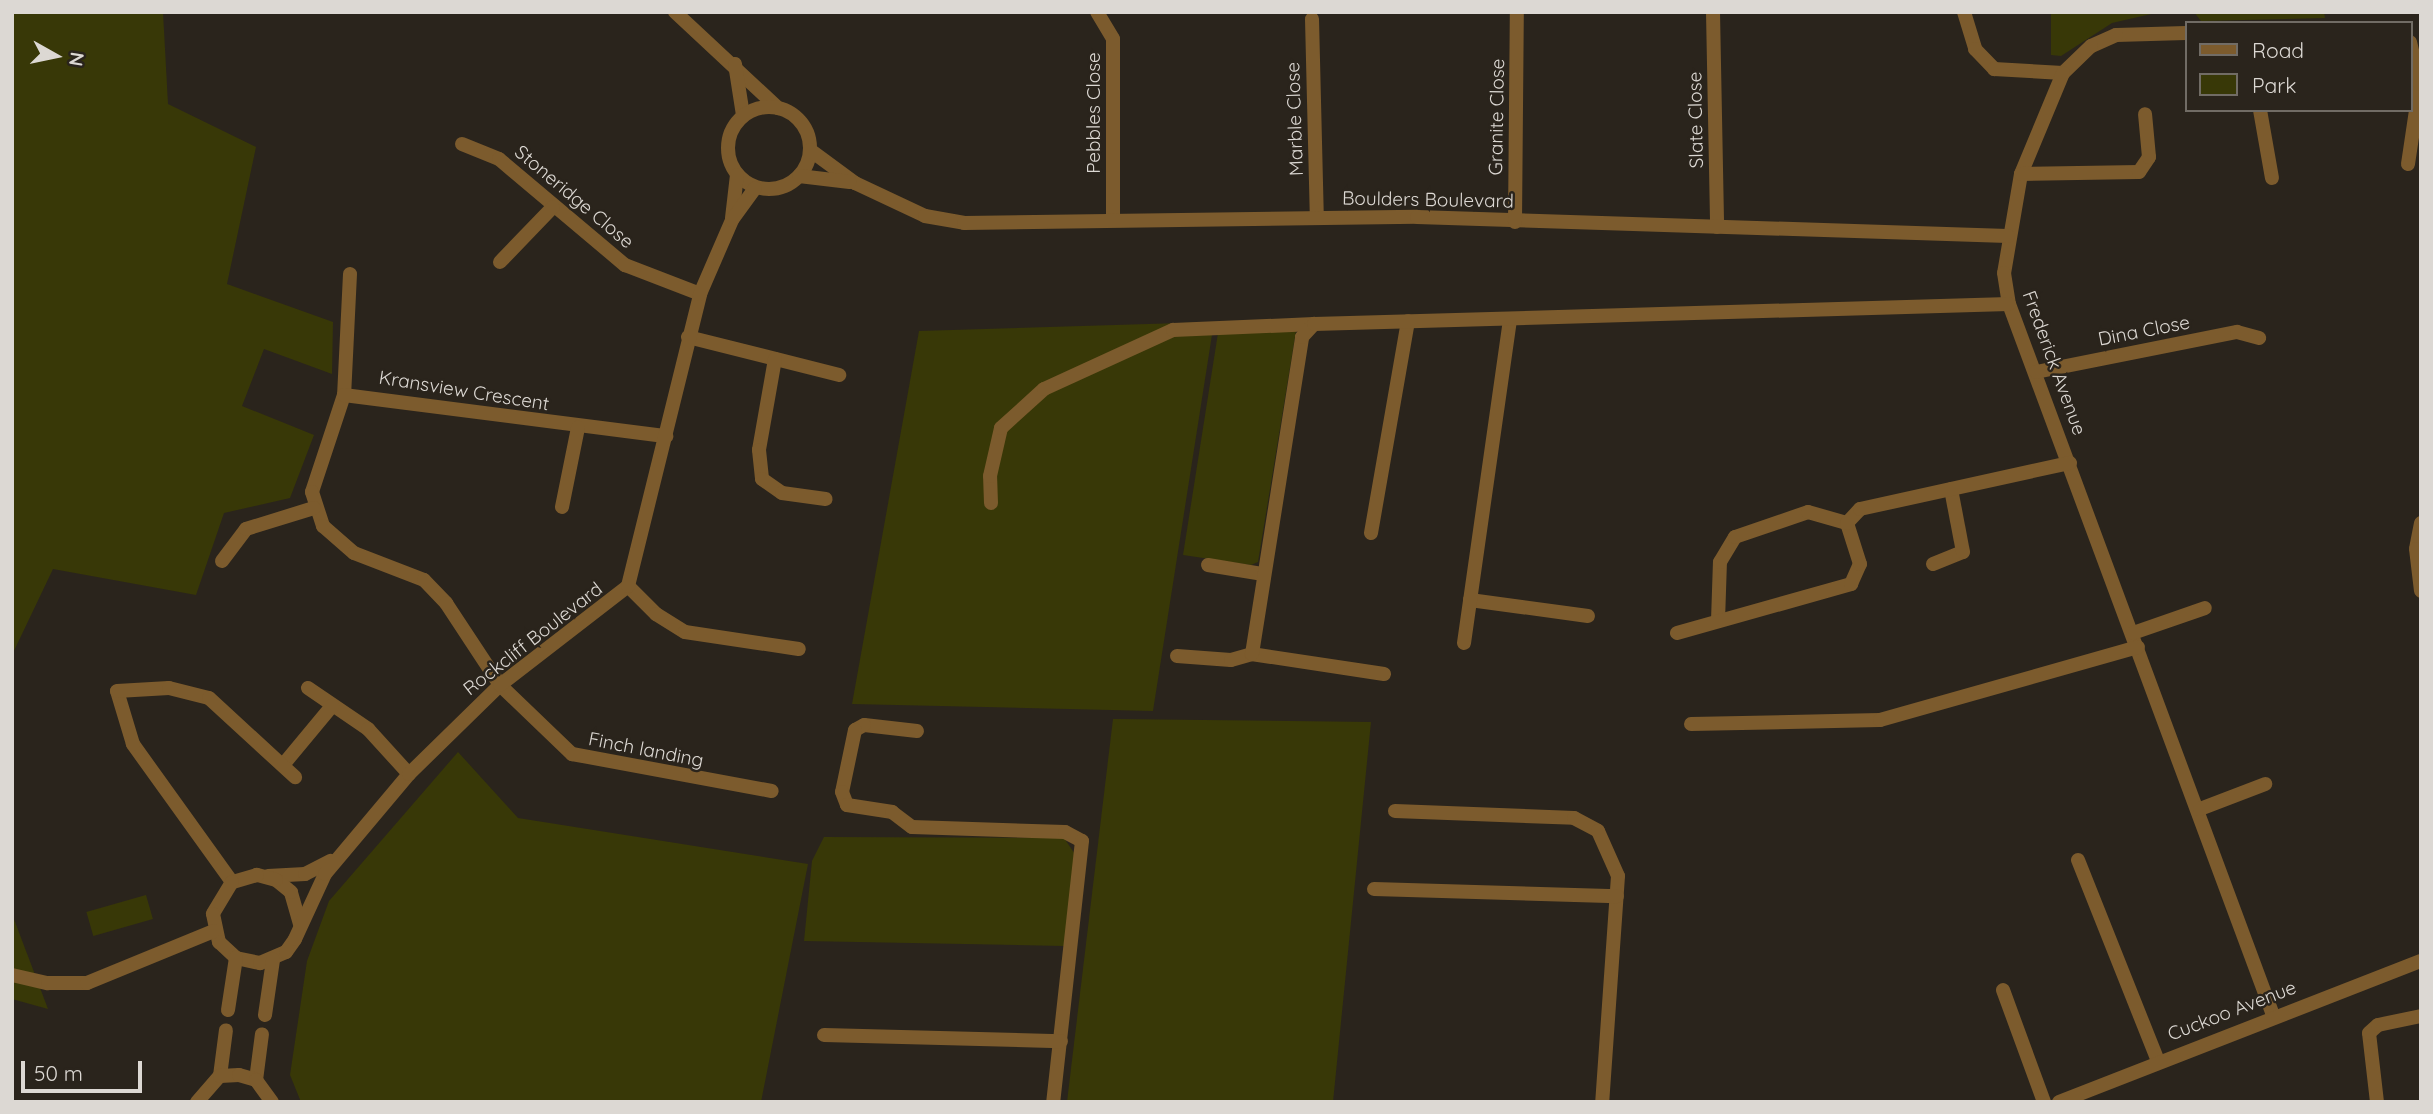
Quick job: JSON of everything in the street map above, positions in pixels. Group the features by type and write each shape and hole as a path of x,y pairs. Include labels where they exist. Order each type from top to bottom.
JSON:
{"street":[{"path":"675,12 735,64 778,108 798,120 810,150 799,176 783,187 755,188 737,175 727,145 743,115 735,64"},
{"name":"Pebbles Close","path":"1097,12 1114,39 1113,220"},
{"name":"Granite Close","path":"1515,222 1517,12"},
{"name":"Slate Close","path":"1713,12 1717,227"},
{"path":"1965,12 1975,49 1994,69 2063,73"},
{"name":"Marble Close","path":"1312,19 1317,217"},
{"name":"Frederick Avenue","path":"2184,33 2116,35 2091,46 2063,73 2021,174 2008,236 2009,304 2200,808 2273,1014"},
{"path":"2409,164 2420,84 2412,50"},
{"path":"743,115 778,108"},
{"path":"2260,112 2272,178"},
{"path":"2021,174 2139,172 2149,157 2145,114"},
{"name":"Stoneridge Close","path":"463,144 499,159 625,265 700,293"},
{"name":"Boulders Boulevard","path":"810,150 855,183 945,222 1317,217 2008,236"},
{"name":"Rockcliff Boulevard","path":"732,219 737,175"},
{"name":"Boulders Boulevard","path":"799,176 855,183"},
{"name":"Rockcliff Boulevard","path":"345,849 409,774 500,685 628,586 700,293 732,219 755,188"},
{"path":"500,262 553,207"},
{"path":"351,274 344,395 314,476 314,508 323,526 354,553 424,580 446,603 500,685"},
{"path":"991,503 990,476 1001,428 1044,389 1173,330 2009,304"},
{"path":"1464,643 1510,320"},
{"path":"1371,533 1408,321"},
{"path":"1252,654 1302,337 1314,324"},
{"name":"Dina Close","path":"2036,372 2237,332 2259,338"},
{"path":"688,337 839,375"},
{"path":"775,359 759,450 762,480 782,493 825,499"},
{"name":"Kransview Crescent","path":"344,395 578,428 666,436"},
{"path":"562,506 578,428"},
{"path":"1847,523 1860,509 2070,463"},
{"path":"1933,564 1963,552 1951,489"},
{"path":"222,561 246,529 314,508"},
{"path":"1718,621 1720,562 1735,537 1800,513 1847,523"},
{"path":"1676,633 1851,584 1860,565 1847,523"},
{"path":"2421,523 2416,549 2421,591"},
{"path":"1208,565 1263,574"},
{"path":"628,586 656,614 685,632 799,649"},
{"path":"1470,600 1588,616"},
{"path":"1691,724 1880,720 2136,640 2205,608"},
{"path":"1177,656 1231,660 1252,654 1384,674"},
{"name":"Finch landing","path":"500,685 554,741 584,760 772,792"},
{"path":"232,882 133,744 117,691 169,688 209,698 295,777"},
{"path":"308,688 368,729 409,774"},
{"path":"283,765 332,706"},
{"path":"917,731 864,725 855,730 842,792 848,805 892,812 912,827 1065,832 1082,841 1053,1102"},
{"path":"2200,808 2264,784"},
{"path":"1395,811 1583,820 1598,831 1616,863 1617,896 1602,1102"},
{"path":"345,849 325,874 291,946 273,960 236,958 214,931 215,906 232,882 322,868 345,849"},
{"path":"2078,860 2158,1061"},
{"path":"267,876 291,892 300,924"},
{"path":"1374,889 1617,896"},
{"path":"12,975 48,983 87,983 214,931"},
{"path":"228,1010 236,958"},
{"path":"265,1015 273,960"},
{"name":"Cuckoo Avenue","path":"2059,1102 2273,1014 2421,961"},
{"path":"2003,990 2044,1102"},
{"path":"2376,1102 2369,1033 2378,1025 2421,1016"},
{"path":"197,1102 220,1076 226,1030"},
{"path":"262,1034 256,1080 272,1102"},
{"path":"824,1035 1060,1041"},
{"path":"220,1076 256,1080"}],"green space":[{"path":"12,12 163,12 168,104 256,147 227,284 333,322 332,374 264,349 242,406 314,435 290,498 224,513 196,595 53,569 12,655"},
{"path":"2051,12 2160,12 2112,23 2061,56 2051,55"},
{"path":"2194,12 2324,12 2325,18 2201,21"},
{"path":"1214,322 1153,711 852,704 919,331"},
{"path":"1296,331 1258,562 1251,565 1183,555 1218,333"},
{"path":"1113,719 1371,722 1333,1102 1067,1102"},
{"path":"458,752 518,818 808,864 761,1102 301,1102 290,1075 307,961 329,901"},
{"path":"824,837 1064,838 1077,857 1064,946 804,941 812,861"},
{"path":"146,895 153,919 93,936 86,912"},
{"path":"12,914 48,1009 12,999"}]}
